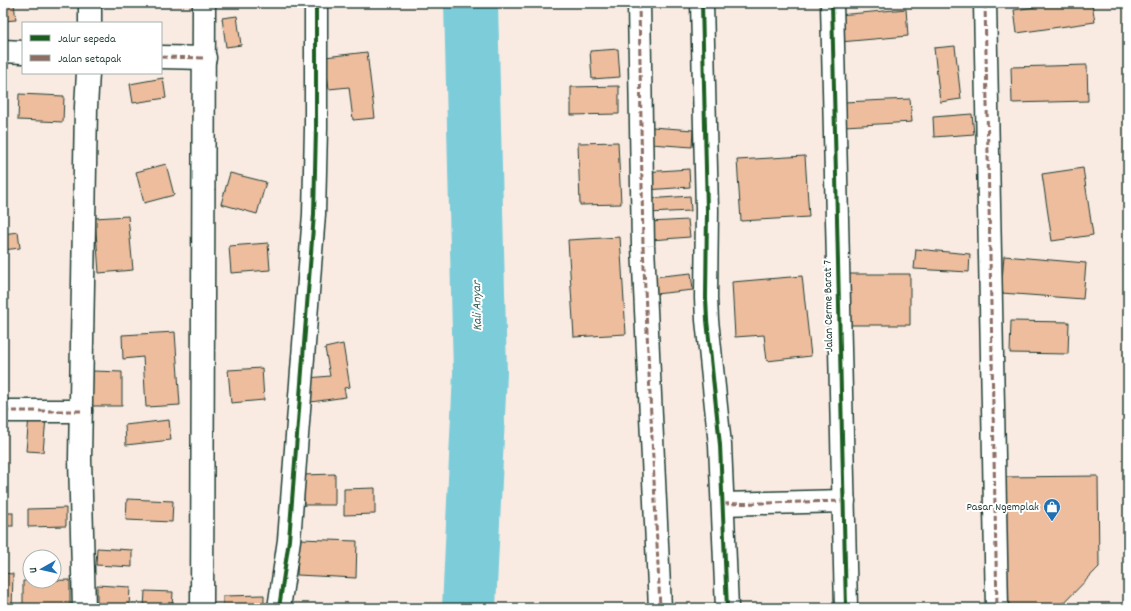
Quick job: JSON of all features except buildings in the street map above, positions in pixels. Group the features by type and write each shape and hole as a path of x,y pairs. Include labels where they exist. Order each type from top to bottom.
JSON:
{"street":[{"path":"90,3 90,22"},
{"path":"202,608 204,3"},
{"path":"279,608 289,540 314,214 316,3"},
{"path":"639,3 644,246 660,608"},
{"path":"702,3 707,210 705,265 706,305 720,445 727,608"},
{"name":"Jalan Cerme Barat 7","path":"832,3 846,608"},
{"path":"985,3 997,608"},
{"path":"3,51 22,52"},
{"path":"162,58 205,58"},
{"path":"84,608 80,459 86,107 88,74"},
{"path":"3,411 81,411"},
{"path":"723,504 844,501"}],"waterway":[{"name":"Kali Anyar","path":"469,608 480,373 471,3"}],"marked path":[{"path":"639,3 643,246 660,608"},
{"path":"985,3 997,608"},
{"path":"162,57 205,58"},
{"path":"3,411 81,411"},
{"path":"723,504 844,501"}],"cycle path":[{"path":"279,608 289,540 314,214 316,3"},
{"path":"702,3 707,210 706,298 720,445 727,608"},
{"path":"832,3 846,608"}],"place":[{"name":"Pasar Ngemplak","path":"1052,522"}]}
